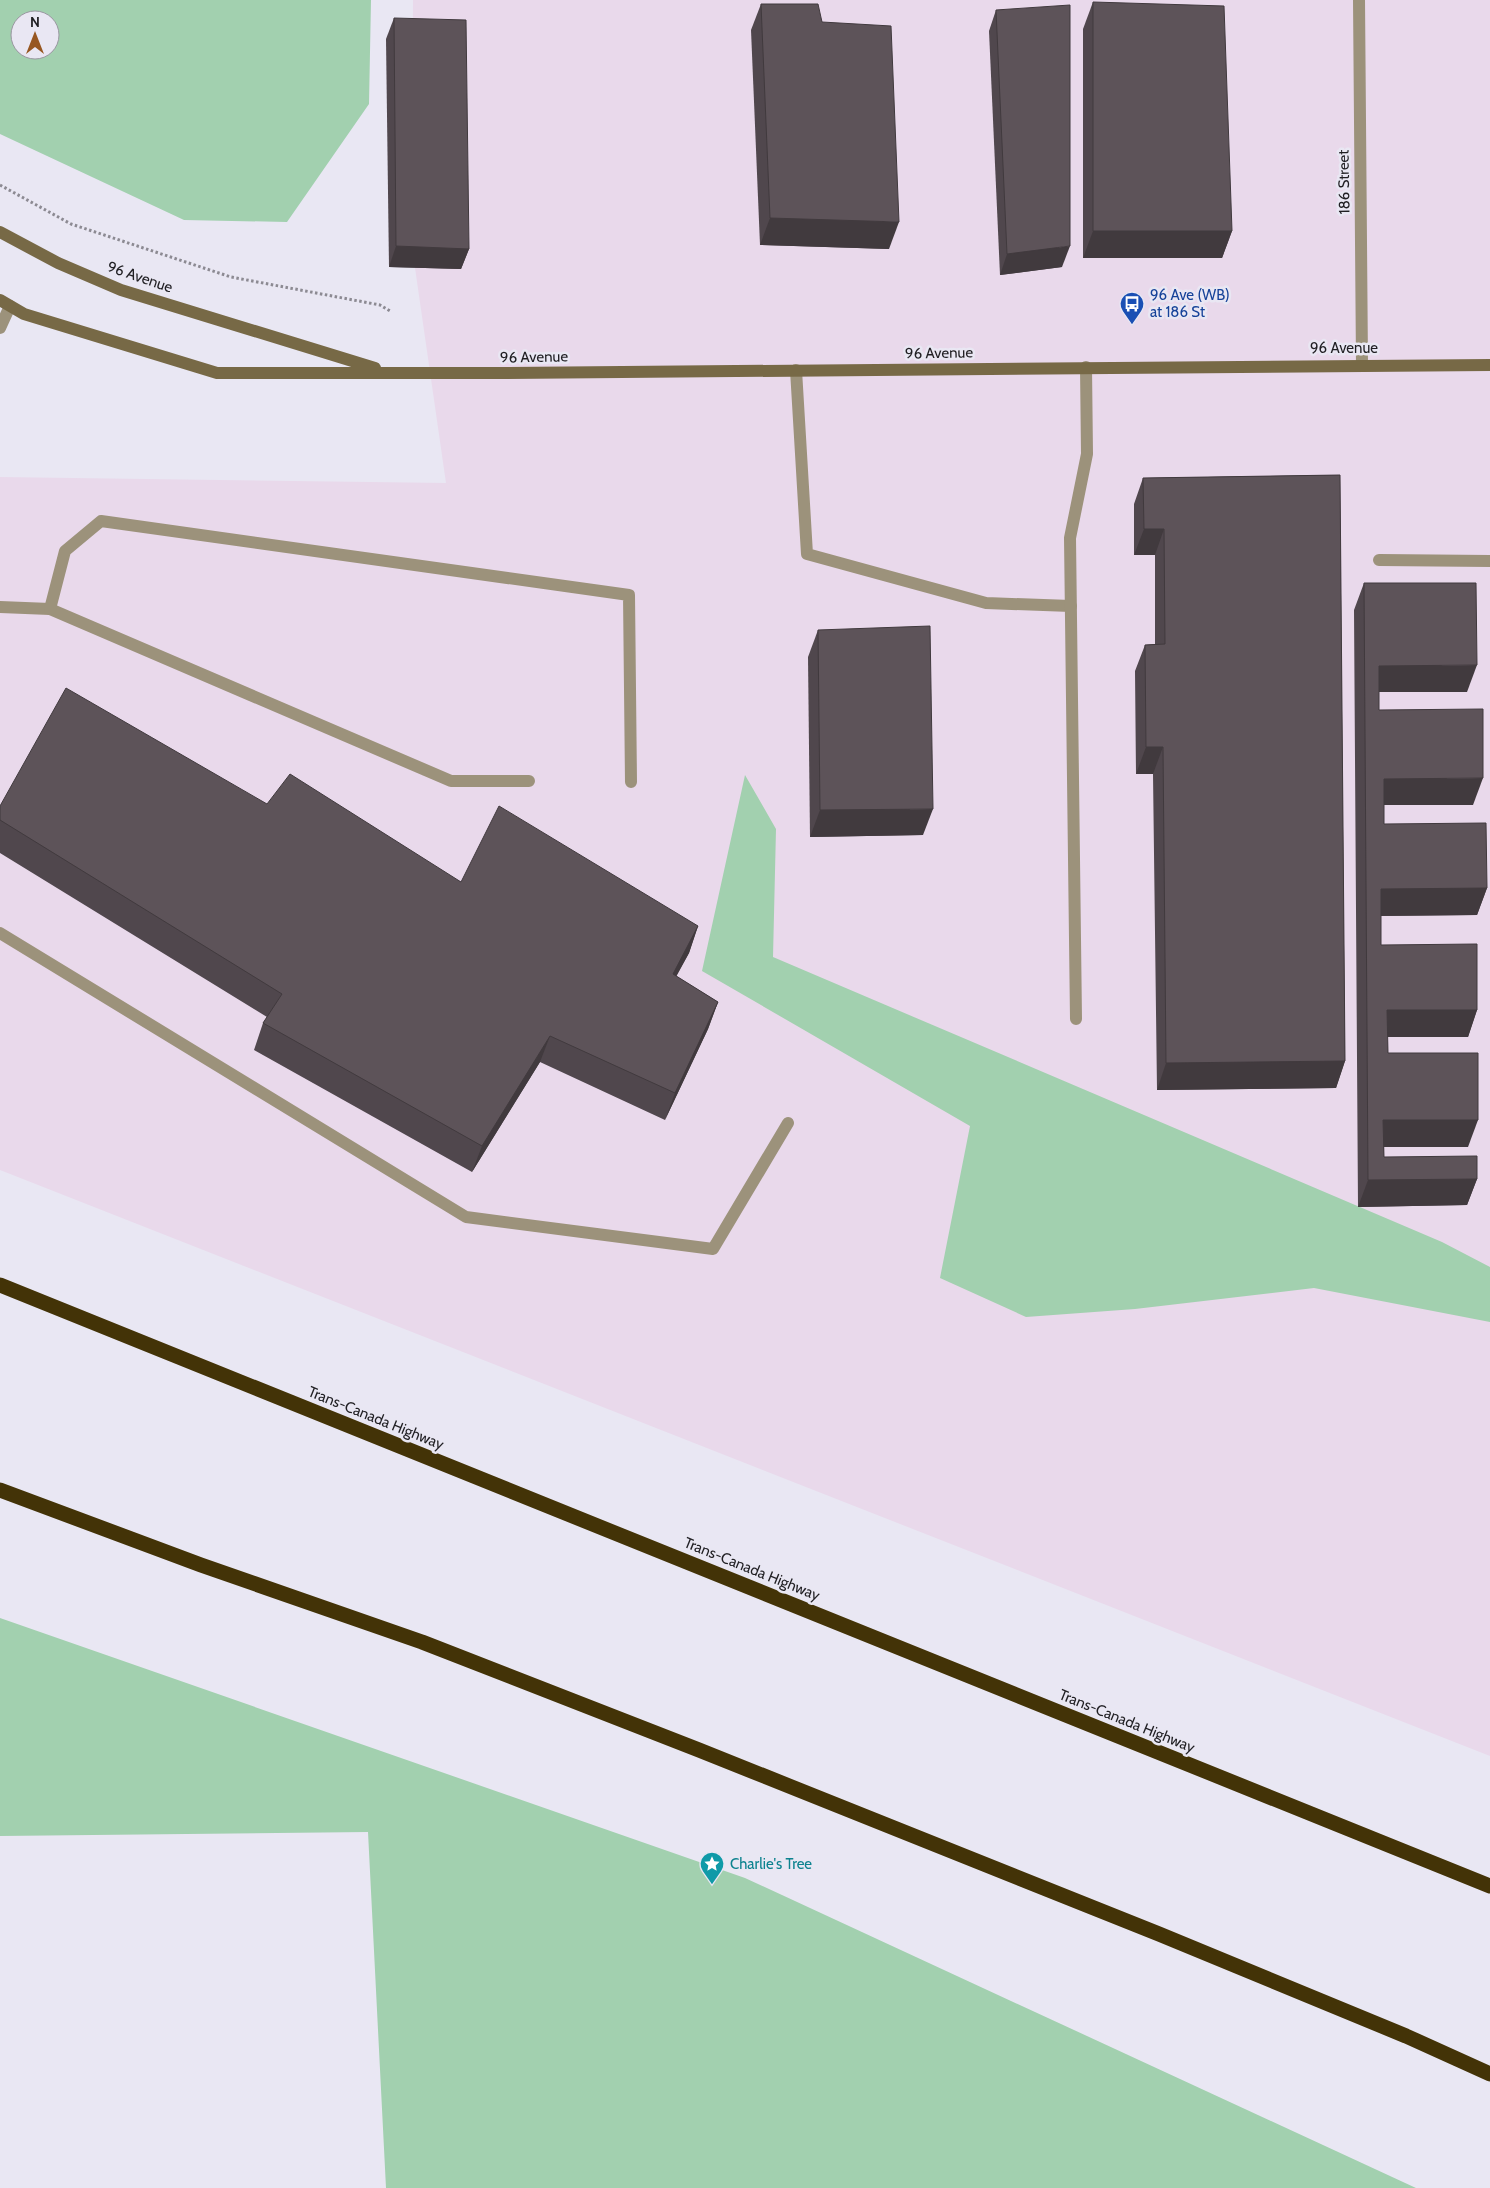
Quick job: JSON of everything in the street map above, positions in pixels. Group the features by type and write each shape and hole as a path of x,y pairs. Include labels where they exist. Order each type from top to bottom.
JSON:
{"highway":[{"name":"Trans-Canada Highway","path":"0,1286 1490,1886"},
{"path":"0,1490 200,1565 422,1642 699,1750 1159,1934 1406,2036 1490,2074"}],"main road":[{"name":"96 Avenue","path":"0,232 58,263 121,290 389,373"},
{"name":"96 Avenue","path":"5,303 24,314 217,373 796,370 1362,364 1490,365"}],"street":[{"name":"186 Street","path":"1359,0 1362,364"},
{"path":"0,328 5,303"},
{"path":"1076,1019 1070,538 1087,454 1086,367"},
{"path":"796,370 807,554 986,603 1071,606"},
{"path":"50,609 65,551 101,521 630,595 631,782"},
{"path":"1379,560 1490,561"},
{"path":"0,607 50,609 451,781 529,781"},
{"path":"0,933 466,1217 713,1249 788,1122"}],"path":[{"path":"0,185 71,224 231,277 380,305 390,311"}],"shaded area":[{"path":"413,0 1490,0 1490,1756 0,1170 0,477 446,483 412,247"}],"green space":[{"path":"0,0 371,0 369,104 287,222 184,220 0,134"},
{"path":"745,775 776,829 773,957 1442,1242 1490,1267 1490,1322 1314,1288 1135,1309 1026,1317 940,1278 970,1126 702,971"},
{"path":"0,1618 745,1878 1416,2188 386,2188 368,1832 0,1836"}],"building":[{"path":"1093,2 1224,6 1232,231 1093,231"},
{"path":"761,4 818,4 822,22 891,26 899,222 770,218"},
{"path":"1070,5 1070,246 1007,254 996,10"},
{"path":"394,18 466,20 469,249 396,246"},
{"path":"1340,475 1345,1061 1166,1063 1163,747 1146,747 1145,645 1165,644 1164,529 1144,529 1143,478"},
{"path":"1364,583 1476,583 1477,665 1379,666 1379,710 1483,709 1483,778 1384,779 1384,824 1486,823 1487,888 1381,889 1381,945 1477,944 1477,1010 1387,1010 1388,1053 1478,1053 1478,1120 1383,1120 1384,1157 1477,1156 1477,1179 1368,1180"},
{"path":"930,626 933,809 820,810 818,630"},
{"path":"66,688 267,804 290,774 461,882 499,806 698,926 673,974 718,1002 675,1093 550,1036 482,1146 263,1023 282,994 0,820 0,806"}],"place":[{"name":"96 Ave (WB) at 186 St","path":"1132,325"},
{"name":"Charlie's Tree","path":"712,1885"}]}
